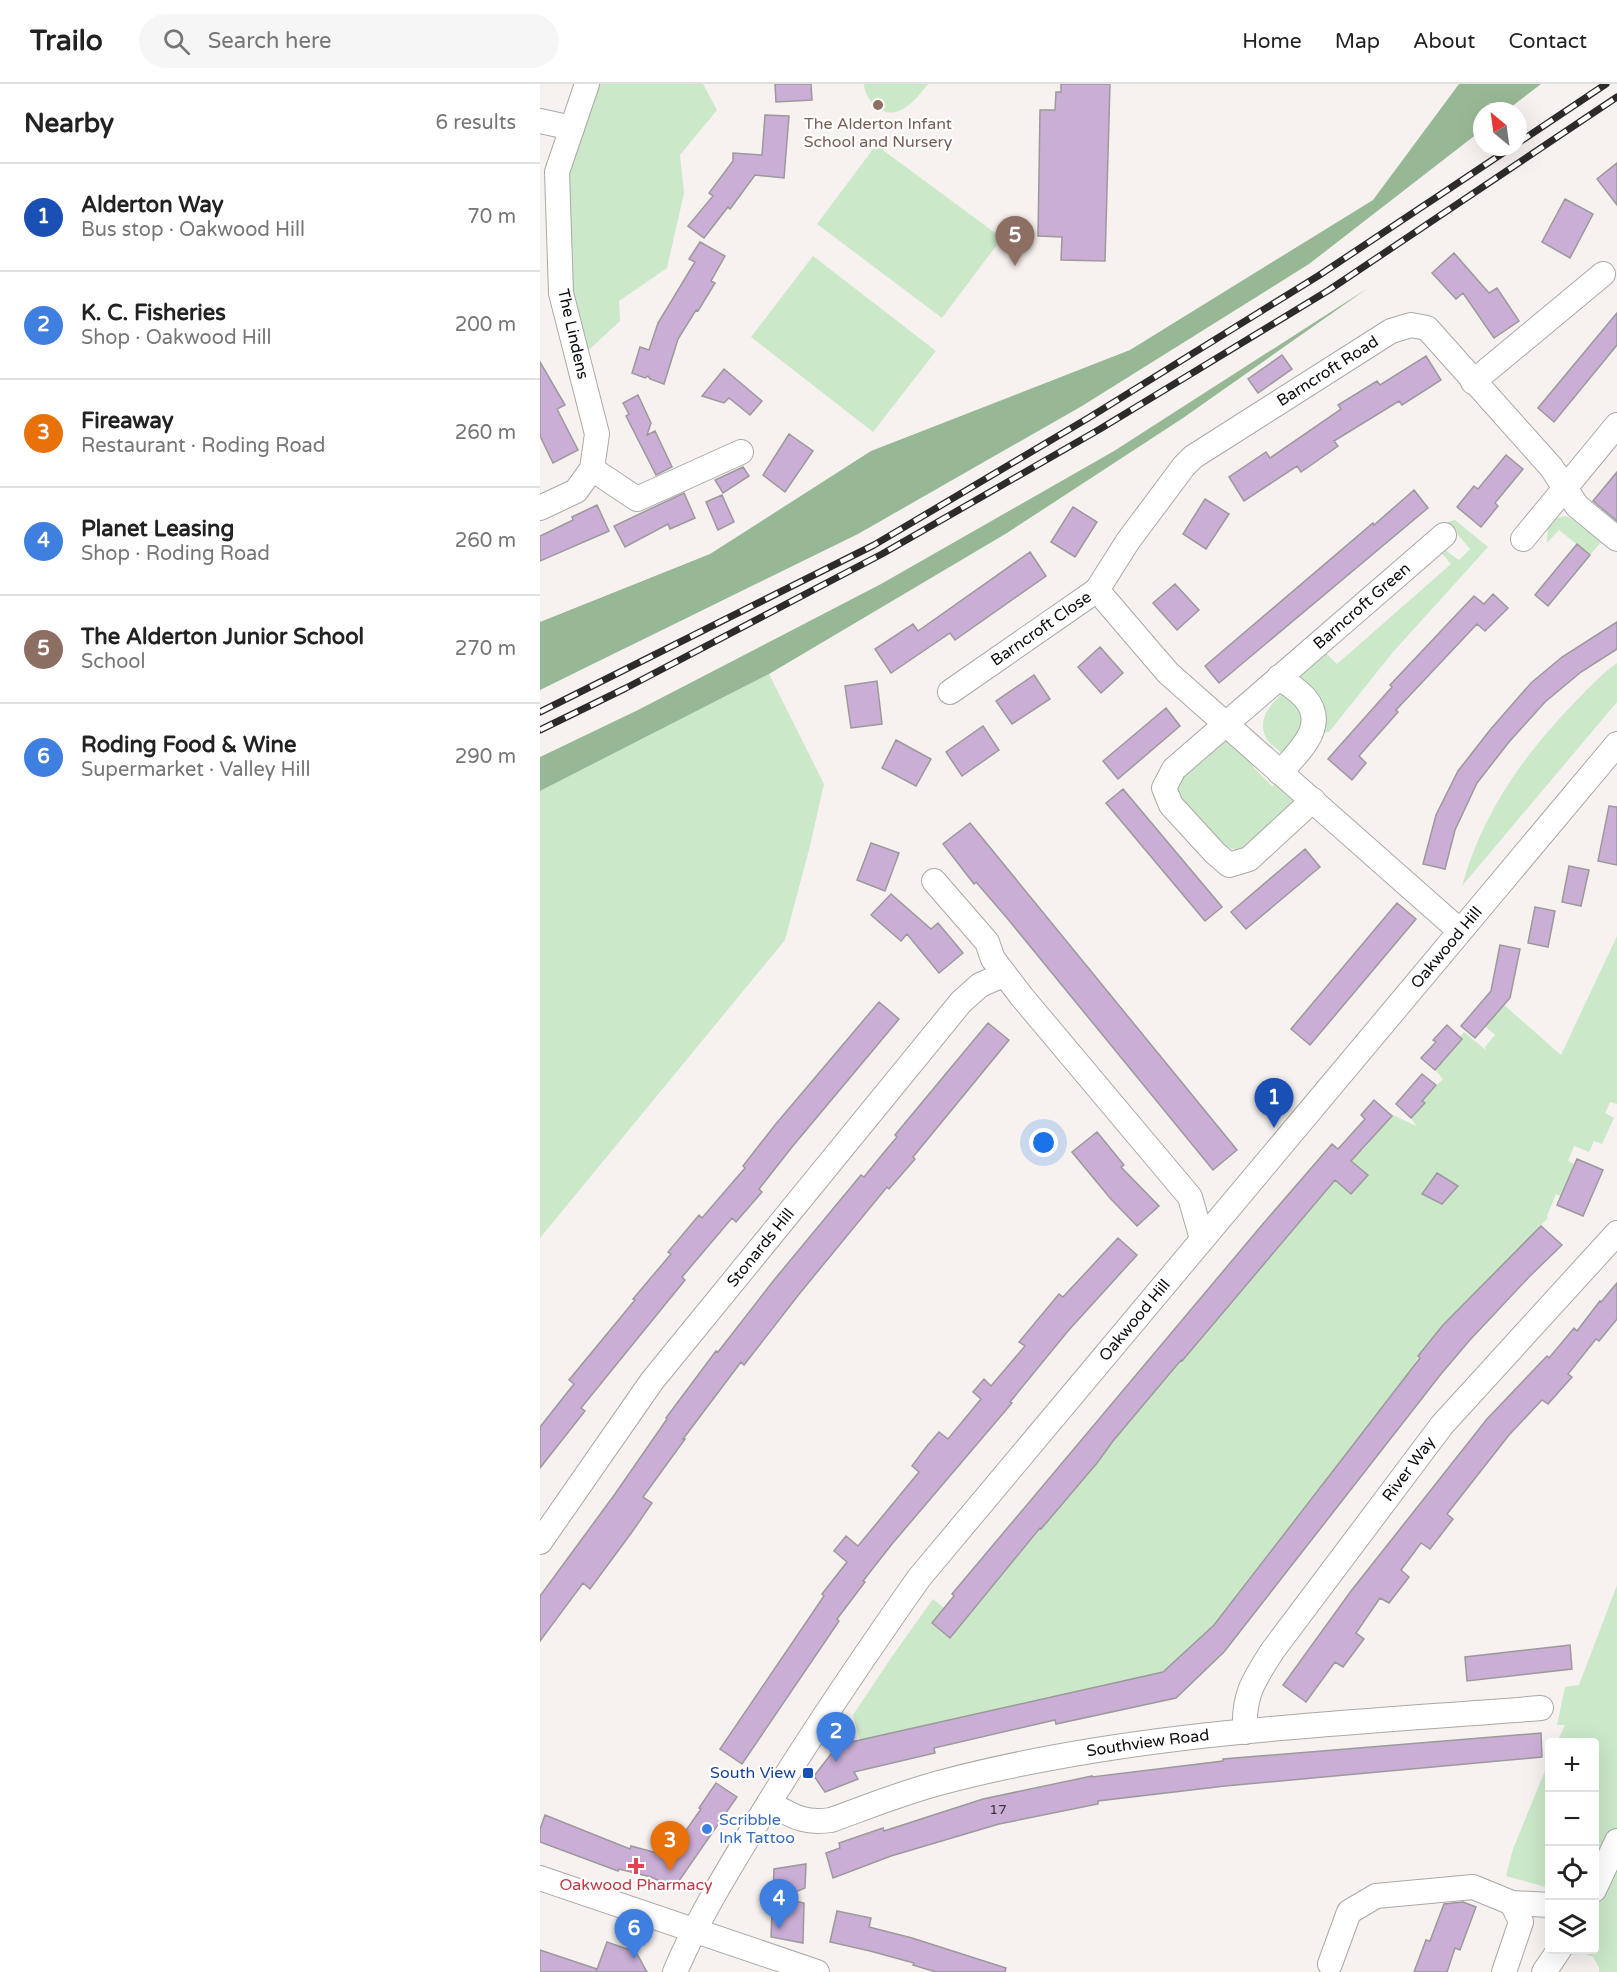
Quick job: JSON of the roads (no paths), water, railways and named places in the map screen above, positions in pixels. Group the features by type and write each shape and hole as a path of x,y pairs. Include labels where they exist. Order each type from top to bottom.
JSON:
{"street":[{"name":"The Lindens","path":"587,84 557,172 561,293 597,434 592,470"},
{"path":"540,121 572,128"},
{"path":"1473,382 1603,274"},
{"name":"Barncroft Road","path":"1097,590 1128,541 1193,457 1391,331 1411,325 1427,328 1551,467 1577,506 1617,539"},
{"path":"1523,539 1617,424"},
{"path":"540,508 576,491 592,470 637,499 741,452"},
{"name":"Barncroft Green","path":"1227,724 1444,536"},
{"name":"Barncroft Close","path":"950,692 1097,590 1168,673 1460,931"},
{"path":"1279,677 1304,696 1312,708 1315,723 1310,738 1280,773"},
{"path":"1227,724 1174,769 1164,788 1171,805 1215,853 1229,865 1249,859 1313,800"},
{"name":"Oakwood Hill","path":"675,1972 723,1878 769,1803 850,1676 919,1578 1617,744"},
{"path":"934,881 987,942 993,959 1003,975 1190,1197 1202,1239"},
{"name":"Stonards Hill","path":"540,1542 652,1381 953,1011 980,985 1003,975"},
{"name":"River Way","path":"1245,1732 1244,1713 1247,1696 1273,1650 1442,1425 1617,1233"},
{"name":"Southview Road","path":"769,1803 801,1820 814,1822 831,1820 938,1783 1040,1760 1153,1741 1541,1708"},
{"path":"1599,1879 1617,1841"},
{"path":"540,1878 817,1972"},
{"path":"1330,1964 1349,1912 1376,1896 1473,1887 1512,1902 1545,1905"},
{"path":"1504,1972 1521,1922 1512,1902"},
{"path":"1544,1972 1555,1954"}],"railway":[{"path":"1527,137 1606,84"},
{"path":"540,730 626,688 882,554 1100,429 1329,290 1617,97"},
{"path":"540,712 874,545 1090,417 1318,276 1498,156"}],"place":[{"name":"The Alderton Infant School and Nursery","path":"878,105"},
{"name":"The Alderton Junior School","path":"1015,266"},
{"name":"Alderton Way","path":"1274,1128"},
{"name":"K. C. Fisheries","path":"836,1762"},
{"name":"South View","path":"808,1773"},
{"name":"Scribble Ink Tattoo","path":"707,1829"},
{"name":"Oakwood Pharmacy","path":"636,1866"},
{"name":"Fireaway","path":"670,1871"},
{"name":"Planet Leasing","path":"779,1929"},
{"name":"Roding Food & Wine","path":"634,1959"}]}
